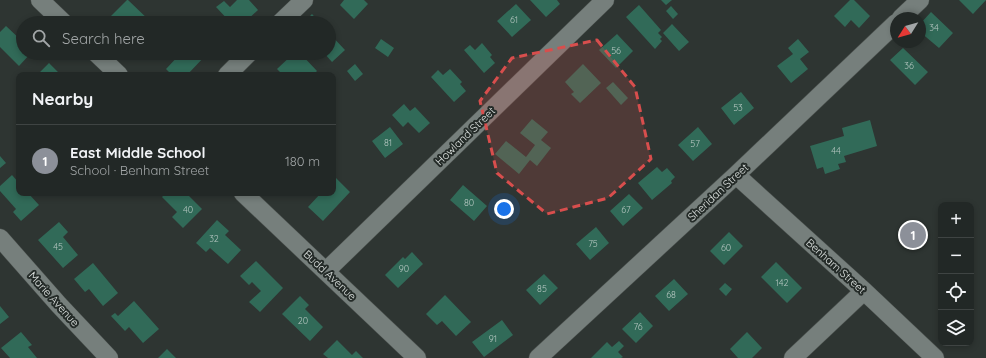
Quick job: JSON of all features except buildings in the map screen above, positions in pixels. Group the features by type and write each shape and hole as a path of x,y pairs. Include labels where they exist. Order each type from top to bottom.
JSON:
{"street":[{"path":"40,0 57,16"},
{"path":"287,16 304,0"},
{"name":"Howland Street","path":"326,271 605,0"},
{"path":"907,12 920,0"},
{"name":"Sheridan Street","path":"538,358 736,175 890,29"},
{"path":"103,60 116,72"},
{"path":"230,72 242,60"},
{"name":"Benham Street","path":"736,175 864,291 935,358"},
{"name":"Budd Avenue","path":"246,196 417,358"},
{"name":"Marie Avenue","path":"0,238 59,305 109,358"},
{"path":"793,358 864,291"}],"highlighted area":[{"path":"597,40 635,87 651,159 608,198 547,214 497,173 480,101 512,58"}],"place":[{"name":"East Middle School","path":"913,235"}]}
